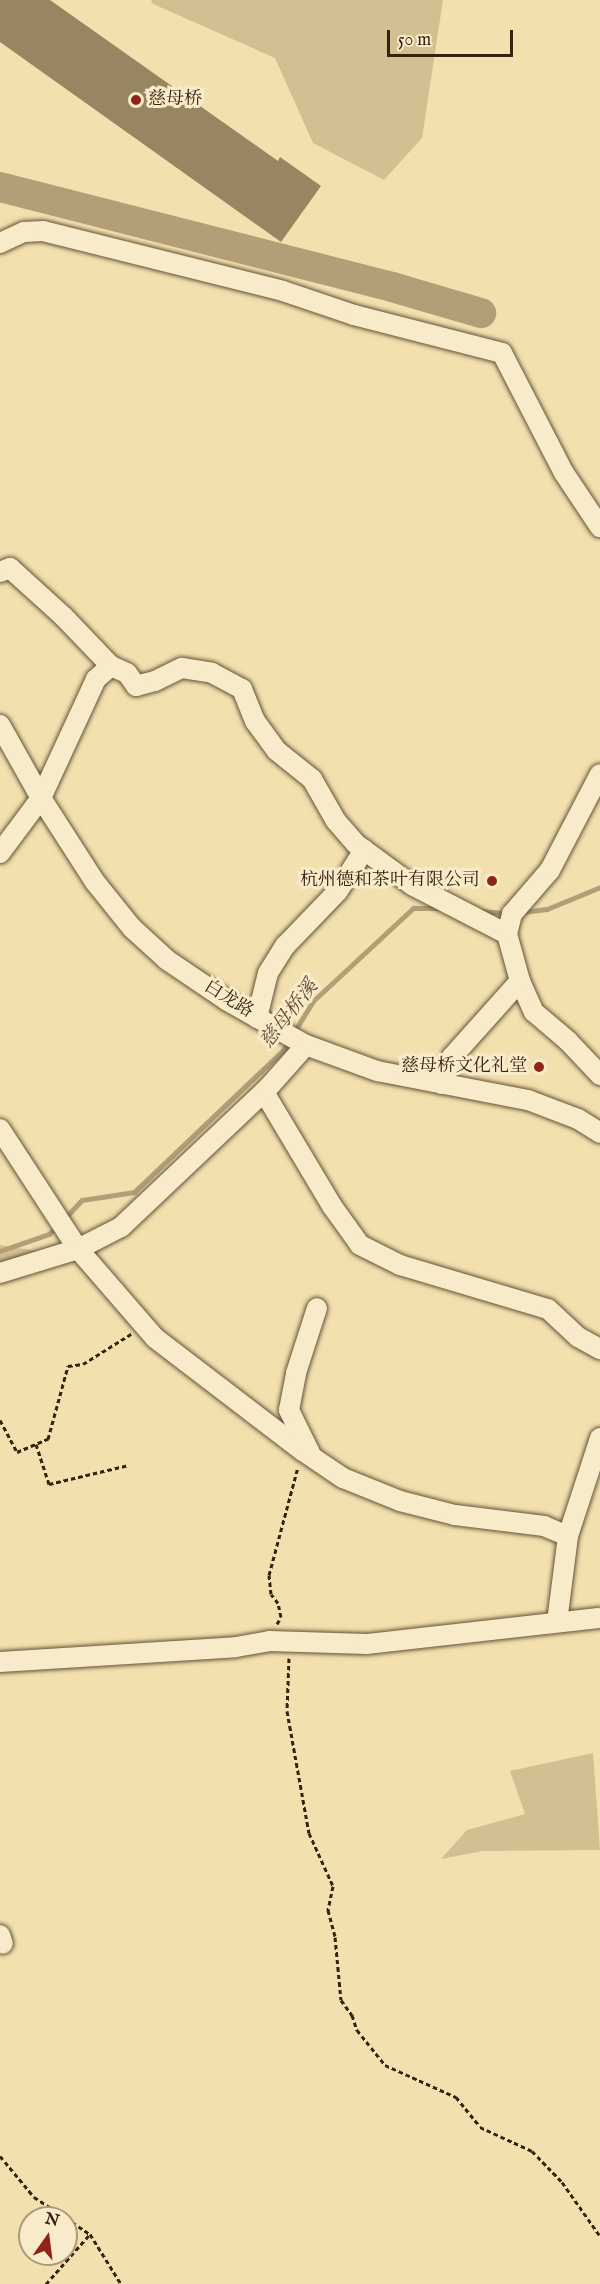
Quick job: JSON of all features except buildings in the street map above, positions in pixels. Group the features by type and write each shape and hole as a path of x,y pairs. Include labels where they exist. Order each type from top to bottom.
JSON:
{"street":[{"path":"0,243 24,232 43,231 283,291 354,315 502,353 564,473 600,527"},
{"path":"0,572 10,568 63,616 111,666 127,672 136,686 155,681 182,668 212,673 242,689 255,721 277,751 312,778 336,821 364,850 412,885 457,911 496,926 507,934"},
{"path":"0,853 41,798 96,679 111,666"},
{"name":"白龙路","path":"0,725 41,798 95,882 132,928 167,960 257,1018 306,1045 377,1071 528,1100 578,1119 600,1133"},
{"path":"600,774 550,870 512,914 507,934 520,981 534,1012 568,1041 600,1076"},
{"path":"257,1018 268,973 280,955 338,891 364,850"},
{"path":"442,1084 452,1056 520,981"},
{"path":"0,1273 78,1249 121,1227 264,1092 306,1045"},
{"path":"264,1092 332,1206 360,1245 400,1265 548,1309 578,1336 600,1349"},
{"path":"0,1129 78,1249 155,1338 307,1454 343,1478 400,1501 455,1515 544,1527 568,1536"},
{"path":"307,1454 289,1410 296,1373 317,1308"},
{"path":"557,1622 568,1536 600,1438"},
{"path":"0,1662 236,1647 269,1641 367,1644 600,1618"}],"path":[{"path":"0,1420 17,1452 48,1439 68,1366 83,1364 144,1326"},
{"path":"36,1444 49,1484 129,1465"},
{"path":"269,1641 281,1617 278,1603 271,1594 269,1575 307,1454"},
{"path":"290,1642 287,1711 309,1833 333,1886 328,1910 335,1936 341,2000 352,2015 357,2030 385,2064 456,2097 480,2127 532,2151 562,2182 600,2236"},
{"path":"0,2156 33,2197 47,2206"},
{"path":"78,2226 90,2234 121,2284"},
{"path":"46,2284 90,2234"}],"shaded area":[{"path":"151,0 443,0 422,138 384,180 313,143 275,58 153,4"},
{"path":"0,1245 37,1251 0,1263"},
{"path":"593,1753 600,1850 483,1851 441,1859 467,1830 525,1814 510,1771"}],"waterway":[{"path":"0,187 392,287 481,313"},
{"name":"慈母桥溪","path":"522,912 547,909 600,887"},
{"name":"慈母桥溪","path":"64,1219 82,1200 134,1192 283,1050 313,1001 413,908 441,908"},
{"name":"慈母桥溪","path":"477,911 507,913"},
{"name":"慈母桥溪","path":"0,1251 49,1234 58,1225"}],"place":[{"name":"慈母桥","path":"136,100"},
{"name":"杭州德和茶叶有限公司","path":"492,881"},
{"name":"慈母桥文化礼堂","path":"539,1067"}]}
